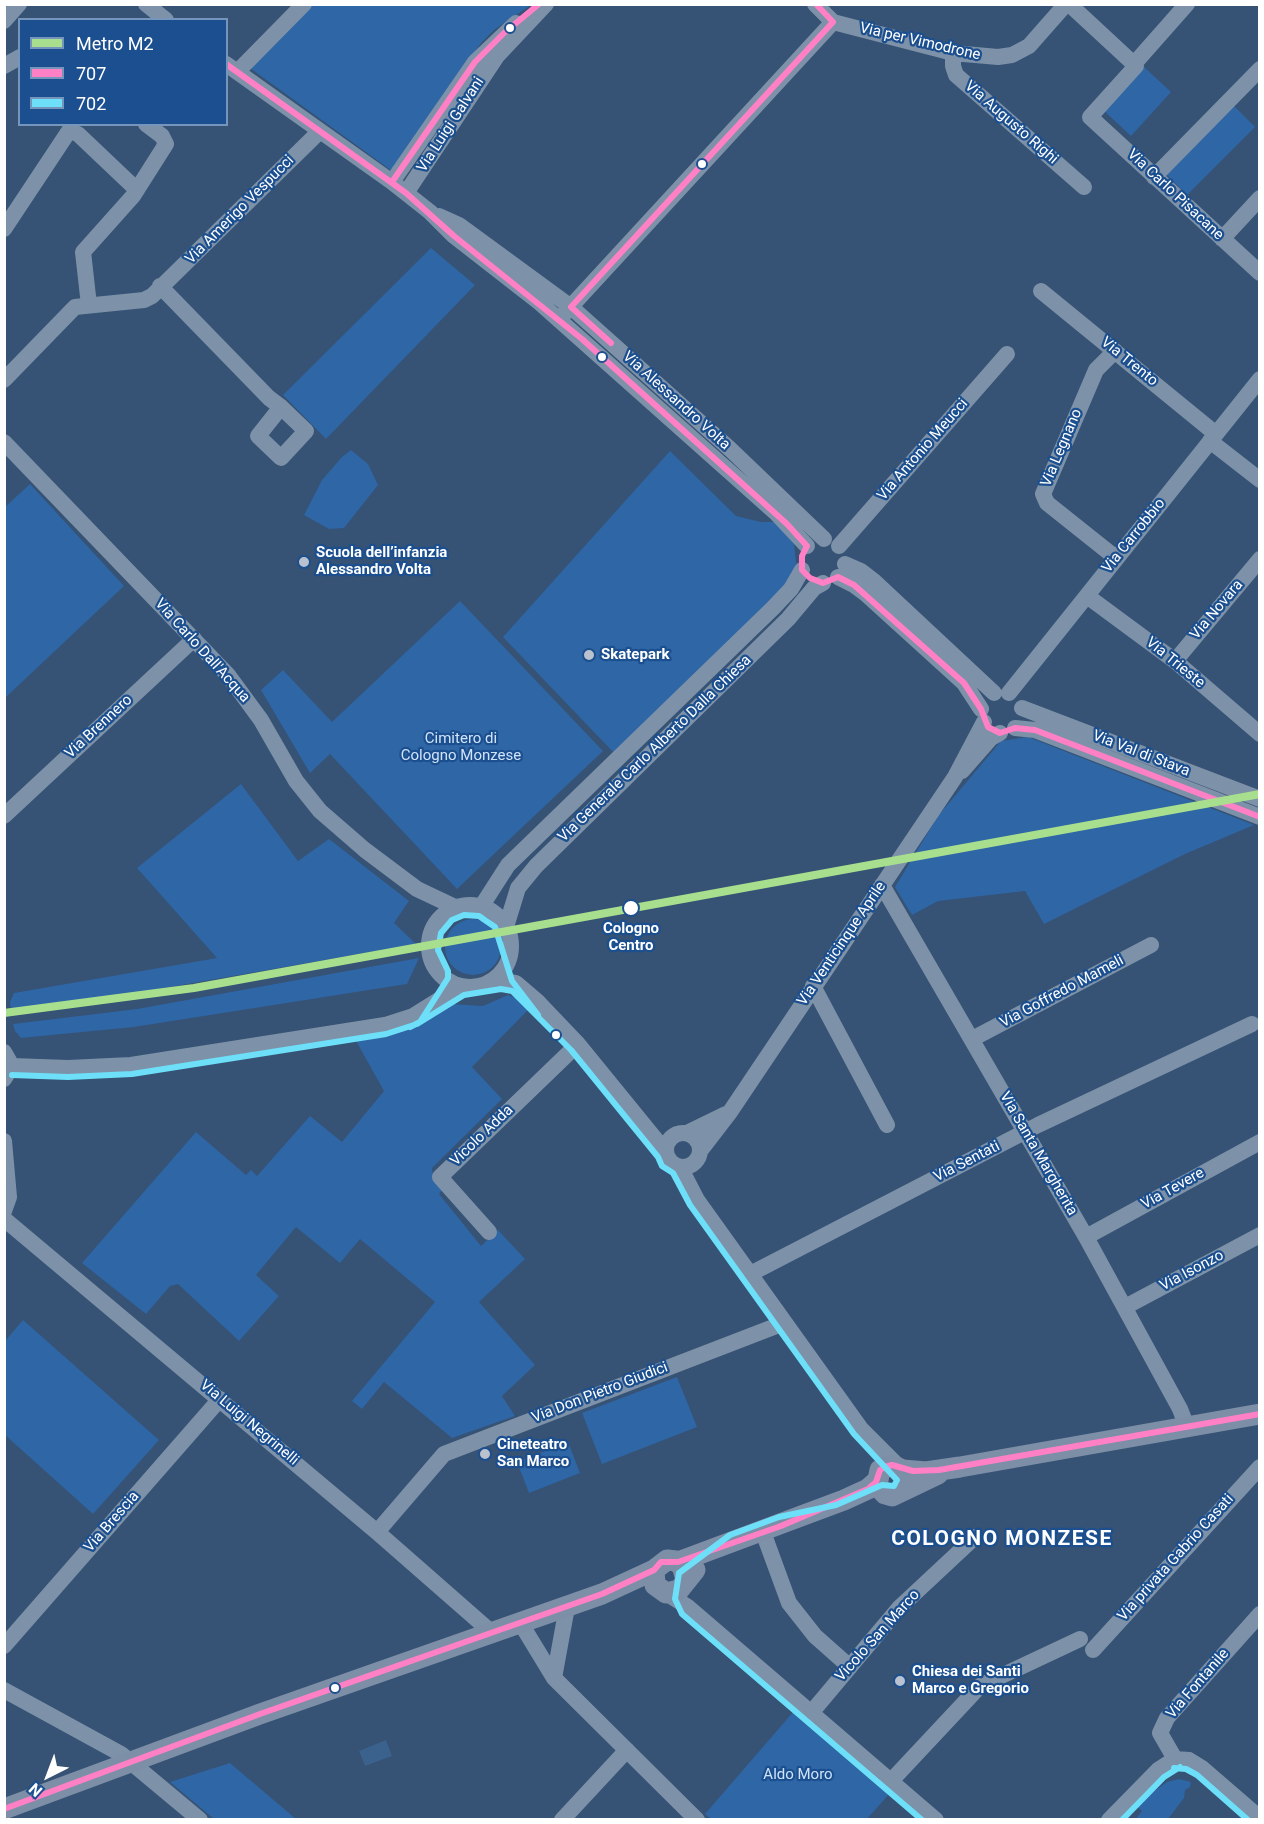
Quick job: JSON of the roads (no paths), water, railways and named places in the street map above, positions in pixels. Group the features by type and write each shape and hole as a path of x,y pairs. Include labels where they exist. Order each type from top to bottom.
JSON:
{"main road":[{"path":"682,1571 734,1543 891,1479 1260,1414"},
{"path":"658,1583 667,1560 682,1571"},
{"path":"4,1809 490,1631 602,1594 658,1583 679,1590 682,1571"}],"street":[{"path":"4,21 19,4"},
{"path":"146,4 164,18"},
{"name":"Via Alessandro Volta","path":"304,4 232,68 392,182 430,212 459,225 738,457 831,543"},
{"name":"Via Luigi Galvani","path":"392,182 475,62 504,33 540,4"},
{"name":"Via Luigi Galvani","path":"406,193 497,56 546,4"},
{"path":"565,313 832,22 815,4"},
{"path":"1068,4 1134,64 1186,4"},
{"name":"Via per Vimodrone","path":"832,22 953,52 984,57 1017,53 1034,42 1068,4"},
{"name":"Via Augusto Righi","path":"953,52 953,70 956,75 1084,187"},
{"path":"4,66 18,58"},
{"name":"Via Carlo Pisacane","path":"1134,64 1136,66 1090,117 1260,273"},
{"path":"1154,177 1260,69"},
{"path":"89,305 83,252 137,189 166,144 162,136 149,126"},
{"path":"4,229 69,131 78,134 137,189"},
{"name":"Via Amerigo Vespucci","path":"4,380 75,307 144,300 152,296 319,132"},
{"path":"1222,239 1260,198"},
{"path":"160,286 269,398 281,407"},
{"name":"Via Trento","path":"1041,291 1115,351 1260,480"},
{"name":"Via Alessandro Volta","path":"565,313 776,513 807,546"},
{"name":"Via Legnano","path":"1115,351 1096,370 1043,494 1047,503 1116,558"},
{"name":"Via Antonio Meucci","path":"831,543 1007,354"},
{"name":"Via Carrobbio","path":"1002,693 1087,596 1260,379"},
{"name":"Via Carlo Dall'Acqua","path":"4,442 194,639 245,697 296,781 320,811 365,850 417,889 457,908"},
{"path":"835,575 844,554 831,543 807,546 802,556 802,570 814,580 835,575 861,571 1002,693 1018,699 1022,708 1022,716 1008,730 983,716 964,683 866,594 835,575"},
{"name":"Via Novara","path":"1175,661 1260,559"},
{"name":"Via Generale Carlo Alberto Dalla Chiesa","path":"480,907 508,865 773,608 791,589 802,570"},
{"name":"Via Generale Carlo Alberto Dalla Chiesa","path":"506,927 518,888 536,866 788,619 814,588 835,575"},
{"name":"Via Trieste","path":"1087,596 1175,661 1260,734"},
{"name":"Via Brennero","path":"4,816 194,639"},
{"path":"983,716 988,697 1002,693"},
{"name":"Via Val di Stava","path":"1022,708 1260,799"},
{"name":"Via Venticinque Aprile","path":"691,1160 730,1112 954,777 983,716"},
{"name":"Via Venticinque Aprile","path":"954,777 991,738 1008,730"},
{"name":"Via Val di Stava","path":"1008,730 1035,730 1260,817"},
{"name":"Via Santa Margherita","path":"882,885 1086,1237 1180,1409 1187,1427"},
{"name":"Via Carlo Dall'Acqua","path":"417,889 431,907 437,922"},
{"path":"461,986 440,974 429,951 429,943 437,922 447,912 457,908 480,907 497,915 506,927 513,961 520,977 537,1000 578,1044 642,1123 675,1141 697,1140 691,1160 697,1200 861,1429 891,1479"},
{"path":"483,985 498,976 507,964 511,945"},
{"name":"Via Goffredo Mameli","path":"972,1039 1150,945"},
{"path":"413,1016 440,974"},
{"path":"7,1066 68,1068 131,1065 385,1025 413,1016 461,986 483,985 501,980 516,983 537,1000"},
{"path":"813,986 886,1125"},
{"name":"Via Sentati","path":"750,1274 1025,1132 1252,1024"},
{"name":"Vicolo Adda","path":"489,1232 440,1177 578,1044"},
{"path":"675,1141 730,1112"},
{"path":"675,1141 672,1162 691,1160"},
{"path":"4,1142 9,1197 4,1211"},
{"name":"Via Tevere","path":"1086,1237 1260,1142"},
{"name":"Via Luigi Negrinelli","path":"4,1219 377,1532 490,1631"},
{"name":"Via Isonzo","path":"1125,1307 1260,1235"},
{"name":"Via Don Pietro Giudici","path":"377,1532 444,1454 784,1323"},
{"name":"Via Brescia","path":"4,1646 220,1399"},
{"name":"Via privata Gabrio Casati","path":"891,1781 980,1686 1087,1645 1260,1467"},
{"path":"772,1529 789,1603 815,1636 850,1667"},
{"name":"Vicolo San Marco","path":"811,1713 900,1607 975,1537"},
{"path":"682,1571 684,1598 688,1607"},
{"path":"658,1583 936,1820"},
{"path":"554,1678 567,1607"},
{"name":"Via Fontanile","path":"1175,1759 1160,1732 1167,1718 1260,1614"},
{"path":"520,1622 554,1678 698,1820"},
{"path":"4,1690 132,1761 201,1820"},
{"path":"562,1820 627,1750"},
{"path":"1109,1820 1158,1770 1175,1759 1189,1760 1202,1768 1260,1818"}],"metro line":[{"name":"M2","path":"4,1013 194,988 1260,794"}],"place":[{"name":"Scuola dell’infanzia Alessandro Volta","path":"304,562"},
{"name":"Skatepark","path":"589,655"},
{"name":"Cologno Centro","path":"631,908"},
{"name":"Cineteatro San Marco","path":"485,1454"},
{"name":"Chiesa dei Santi Marco e Gregorio","path":"900,1681"}],"district":[{"name":"COLOGNO MONZESE","path":"1002,1540"}],"park label":[{"name":"Cimitero di Cologno Monzese","path":"461,748"},
{"name":"Aldo Moro","path":"798,1775"}]}
